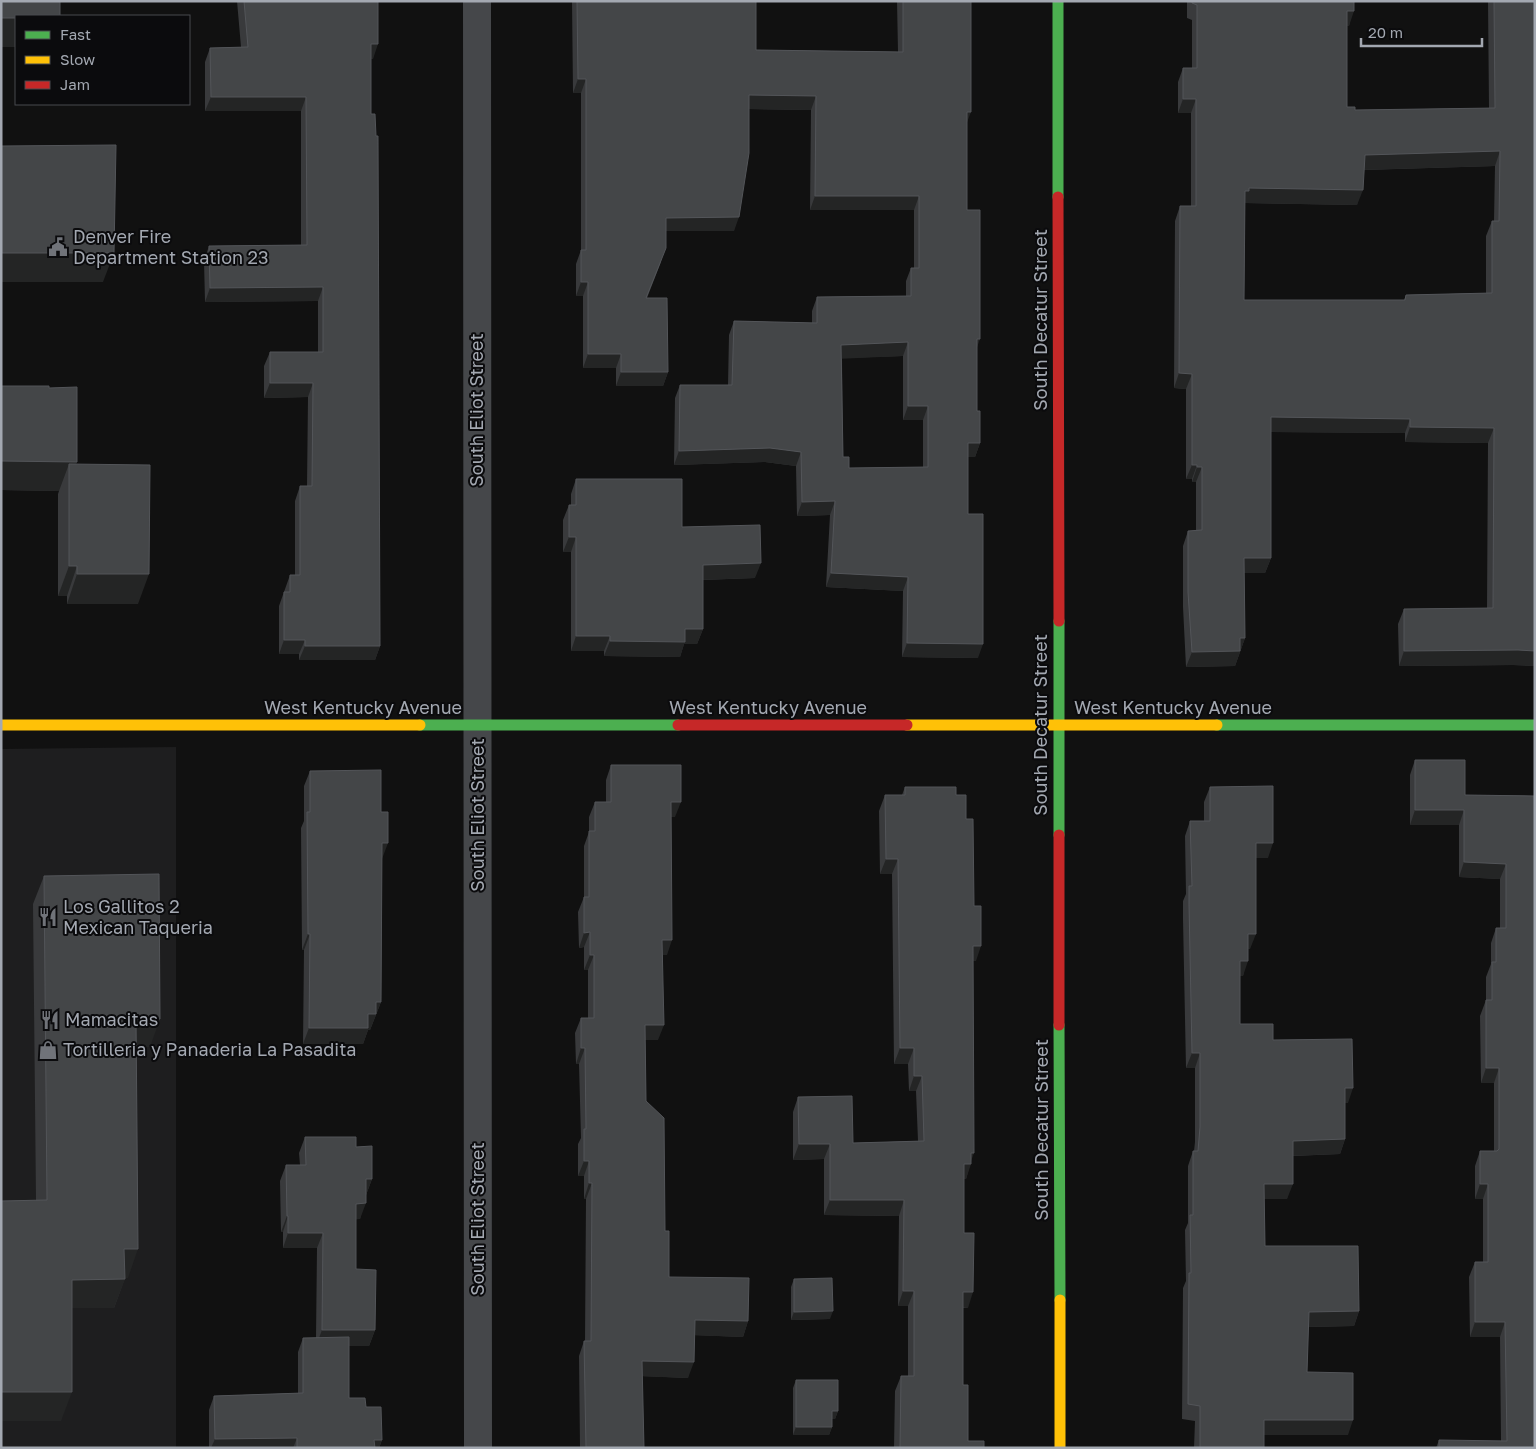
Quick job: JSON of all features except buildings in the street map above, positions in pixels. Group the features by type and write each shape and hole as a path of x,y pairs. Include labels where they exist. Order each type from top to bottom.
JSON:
{"street":[{"name":"South Eliot Street","path":"477,1 478,1448"},
{"name":"South Decatur Street","path":"1058,1 1060,1448"},
{"name":"West Kentucky Avenue","path":"1,725 1535,725"}],"shaded area":[{"path":"176,747 176,1448 1,1448 1,749"}],"traffic: fast":[{"path":"1058,1 1058,197"},
{"path":"1059,621 1059,835"},
{"path":"420,725 678,725"},
{"path":"1217,725 1535,725"},
{"path":"1059,1025 1060,1300"}],"traffic: slow":[{"path":"1,725 420,725"},
{"path":"907,725 1217,725"},
{"path":"1060,1300 1060,1448"}],"traffic: jam":[{"path":"1058,197 1059,621"},
{"path":"678,725 907,725"},
{"path":"1059,835 1059,1025"}],"place":[{"name":"Denver Fire Department Station 23","path":"58,247"},
{"name":"Los Gallitos 2 Mexican Taqueria","path":"48,917"},
{"name":"Mamacitas","path":"50,1020"},
{"name":"Tortilleria y Panaderia La Pasadita","path":"48,1050"}]}
